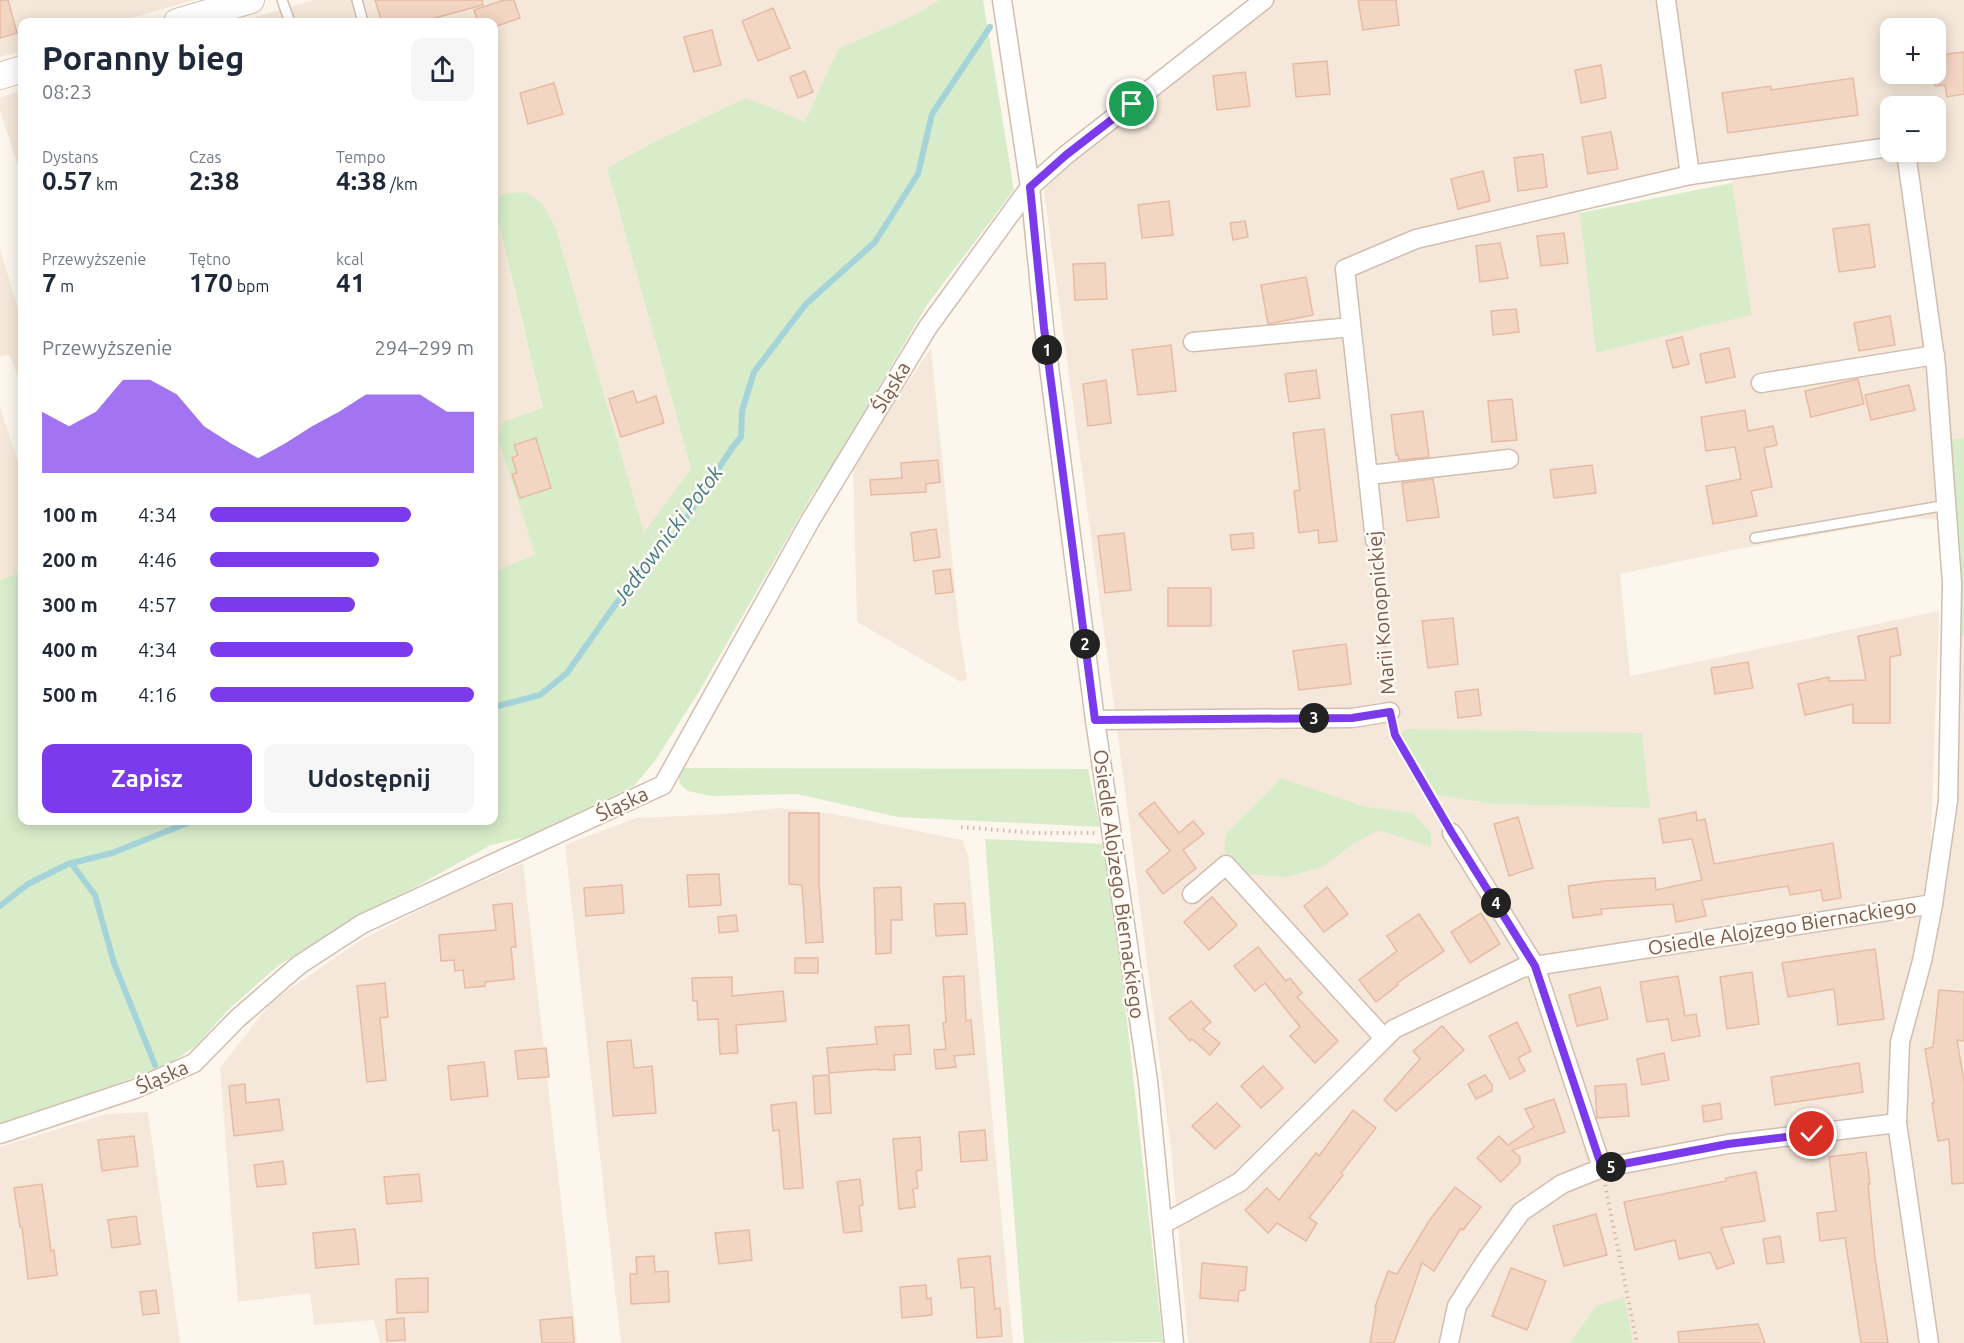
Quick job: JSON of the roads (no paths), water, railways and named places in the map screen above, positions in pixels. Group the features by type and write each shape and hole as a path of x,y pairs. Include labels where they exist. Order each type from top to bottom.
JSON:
{"main road":[{"path":"190,18 251,0"},
{"path":"0,76 18,70"}],"street":[{"path":"1002,0 1030,187"},
{"name":"Śląska","path":"0,1134 135,1089 194,1063 238,1018 299,965 362,924 663,785 810,521 922,337 1030,187 1066,155 1264,0"},
{"path":"1666,0 1690,175"},
{"name":"Marii Konopnickiej","path":"1376,540 1345,269 1416,238 1690,175 1880,148"},
{"path":"1907,162 1935,356 1952,583 1948,801 1933,904"},
{"name":"Osiedle Alojzego Biernackiego","path":"1030,187 1044,328 1095,720 1148,1081 1174,1343"},
{"path":"1193,342 1352,327"},
{"path":"1761,383 1935,356"},
{"path":"1369,475 1509,459"},
{"name":"Marii Konopnickiej","path":"1095,720 1352,718 1390,712"},
{"path":"1452,833 1535,966 1602,1168"},
{"path":"1192,894 1226,865 1384,1038"},
{"name":"Osiedle Alojzego Biernackiego","path":"1163,1224 1240,1182 1394,1029 1522,968 1933,904 1922,961 1900,1042 1897,1123 1929,1343"},
{"path":"1449,1343 1457,1305 1521,1212 1562,1184 1602,1168 1728,1144 1897,1123"}],"lane":[{"path":"282,0 289,18"},
{"path":"357,0 362,18"},
{"path":"1755,538 1947,505"}],"waterway":[{"name":"Jedłownicki Potok","path":"498,706 540,695 567,673 615,605 677,532 741,437 742,411 754,372 806,304 875,242 918,174 932,114 990,27"},
{"name":"Jedłownicki Potok","path":"0,906 28,884 68,864 112,853 182,825"},
{"path":"71,863 95,895 114,963 155,1065"}]}
